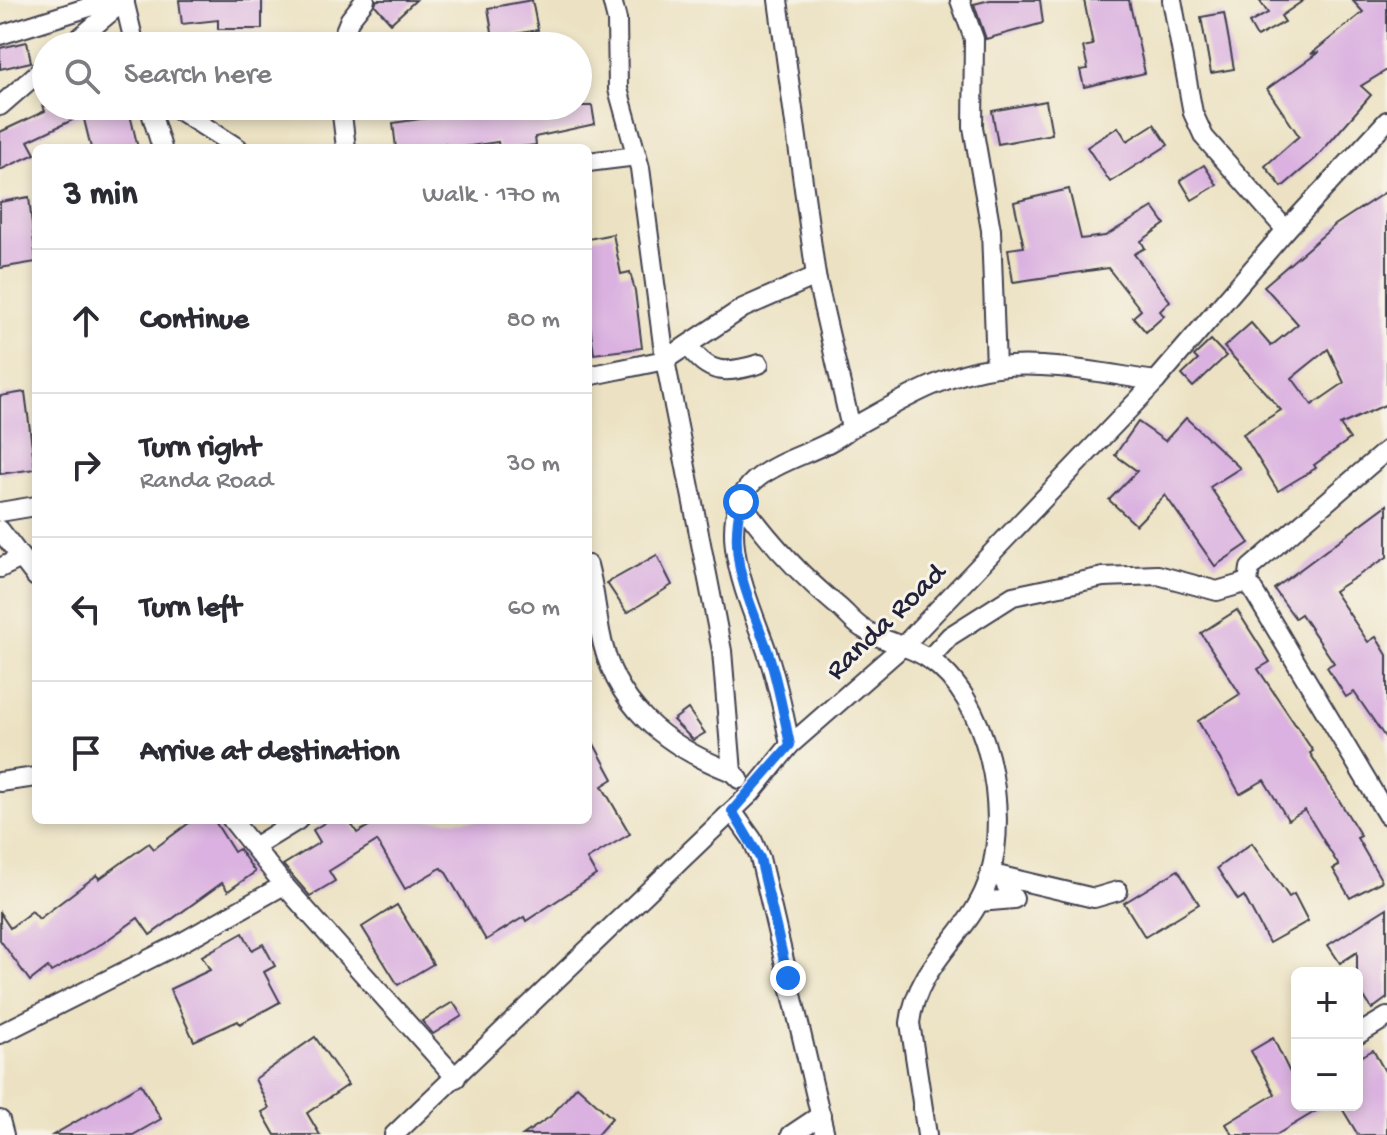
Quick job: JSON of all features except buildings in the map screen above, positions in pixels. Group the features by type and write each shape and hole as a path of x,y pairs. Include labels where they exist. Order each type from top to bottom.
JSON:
{"street":[{"path":"0,35 112,0"},
{"path":"86,32 124,0 132,32"},
{"path":"345,32 350,19 365,0"},
{"path":"612,0 617,20 618,89 637,156 665,360 722,651 732,772"},
{"path":"778,0 816,276 851,428"},
{"path":"960,0 974,39 973,127 991,230 996,367"},
{"path":"1172,0 1193,113 1204,137 1286,230"},
{"path":"0,106 32,78"},
{"path":"153,120 161,144"},
{"path":"194,120 232,144"},
{"path":"343,120 346,144"},
{"name":"Randa Road","path":"394,1135 751,793 790,745 903,646 1156,381 1286,230 1387,121"},
{"path":"592,162 637,156"},
{"path":"592,375 665,360 743,308 816,276"},
{"path":"688,345 699,362 717,370 739,370 759,364"},
{"path":"790,745 769,655 739,578 736,523 741,502 759,477 832,443 851,428 921,391 996,367 1054,368 1156,381"},
{"path":"1387,450 1250,568 1248,582 1387,815"},
{"path":"741,502 767,539 815,589 863,629 929,659 955,682 974,711 987,747 997,830 990,876 979,902 918,985 912,1004 910,1023 927,1135"},
{"path":"0,512 32,507"},
{"path":"0,530 32,572"},
{"path":"0,568 21,558"},
{"path":"929,659 950,636 1013,596 1103,577 1158,575 1217,591 1248,582"},
{"path":"592,580 599,606 594,635 612,672 640,716 665,739 732,772 751,793"},
{"path":"0,782 32,778"},
{"path":"732,811 760,858 825,1135"},
{"path":"235,824 284,885 456,1078"},
{"path":"254,847 291,824"},
{"path":"979,902 1014,899 1001,876 1094,898 1118,891"},
{"path":"0,1034 179,944 284,885"},
{"path":"1363,1031 1387,1017"},
{"path":"791,1135 821,1115"},
{"path":"0,1120 4,1135"}],"route":[{"path":"741,502 736,523 739,578 769,655 790,745 732,811 752,839 760,858 788,978"}]}
